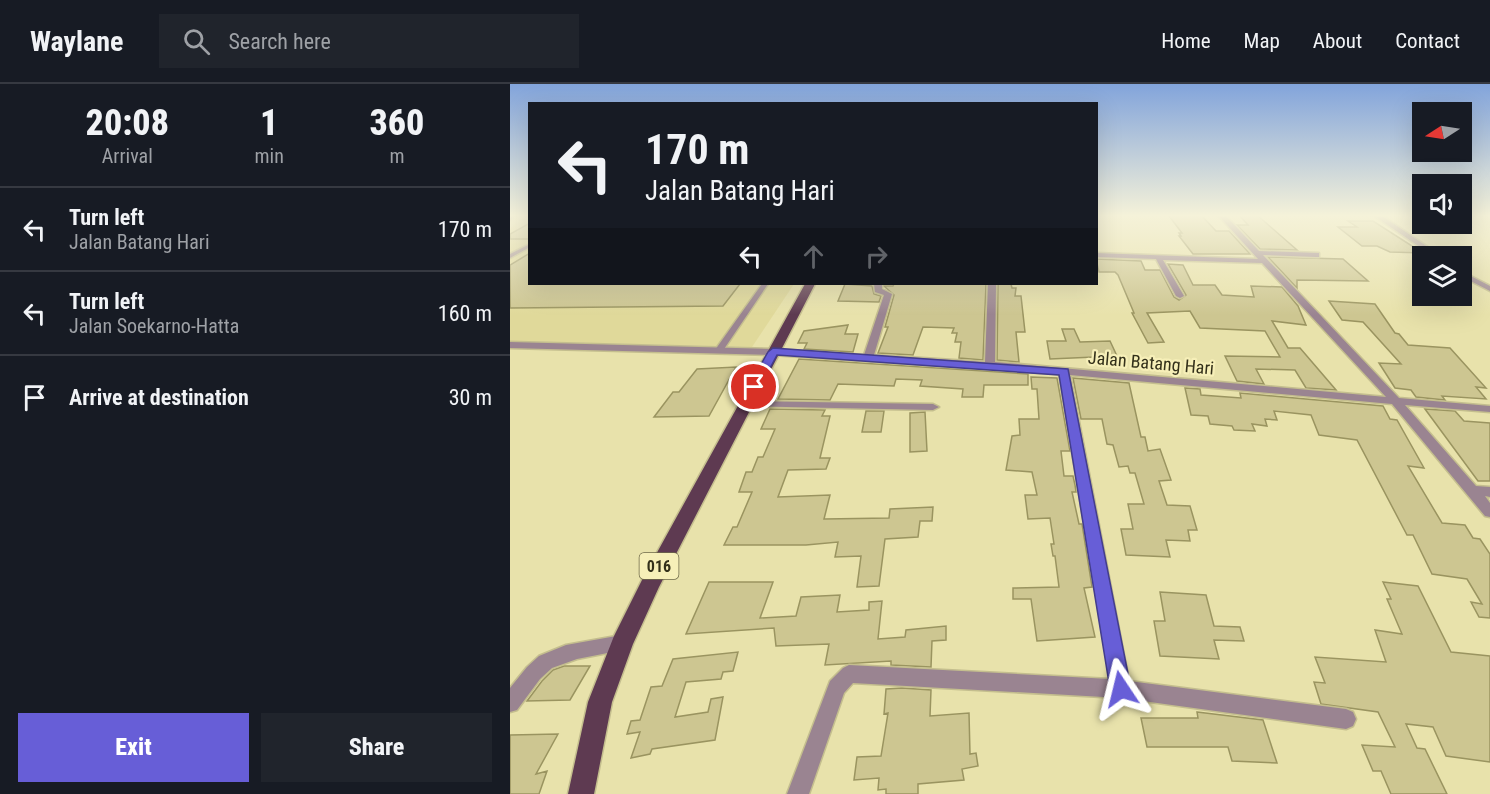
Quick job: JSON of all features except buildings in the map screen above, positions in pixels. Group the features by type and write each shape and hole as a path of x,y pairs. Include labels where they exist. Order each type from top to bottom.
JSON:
{"main road":[{"name":"016","path":"581,794 600,702 622,643 745,404 809,285"}],"street":[{"path":"1253,248 1396,402 1490,512"},
{"path":"1098,255 1261,257 1316,255"},
{"path":"1158,257 1180,296"},
{"path":"1472,279 1490,289"},
{"path":"868,358 888,294 878,290 878,285"},
{"path":"990,365 992,285"},
{"name":"Jalan Batang Hari","path":"510,345 773,352 990,365 1490,409"},
{"path":"1064,372 1121,689"},
{"path":"745,404 933,407"},
{"path":"1472,491 1490,492"},
{"path":"510,702 538,668 548,662 575,652 622,643"},
{"path":"798,794 837,687 849,674 1121,689 1346,719"}],"lane":[{"path":"510,256 524,248"},
{"path":"719,350 764,285"}],"shaded area":[{"path":"510,248 528,248 528,285 793,285 752,347 510,341"}],"route":[{"path":"754,387 773,352 990,365 1064,372 1121,689"}]}
